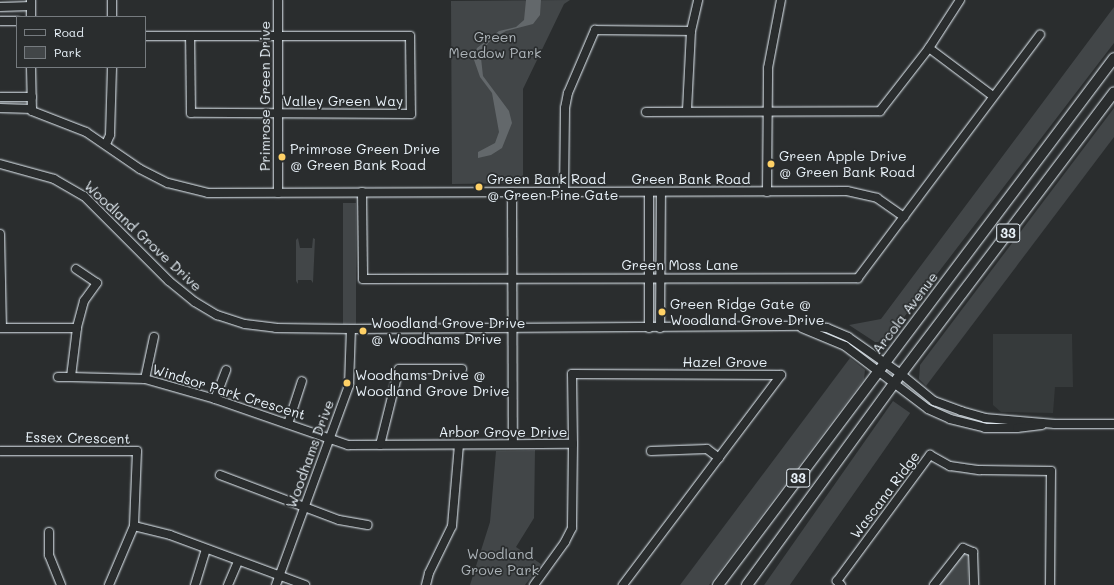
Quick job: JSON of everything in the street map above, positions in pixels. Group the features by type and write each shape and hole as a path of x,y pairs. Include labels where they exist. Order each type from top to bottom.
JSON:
{"main road":[{"name":"Arcola Avenue","path":"718,585 1114,58"},
{"name":"33","path":"746,585 895,382 1114,92"}],"street":[{"path":"112,0 112,16"},
{"name":"Primrose Green Drive","path":"278,0 278,193"},
{"path":"687,110 691,31 698,0"},
{"path":"766,192 768,68 781,0"},
{"path":"646,112 687,110 880,111 929,48 960,0"},
{"path":"0,7 31,3 31,16"},
{"path":"0,21 16,21"},
{"path":"564,192 565,108 568,93 595,30 691,31"},
{"name":"Green Moss Lane","path":"362,192 363,279 858,278 992,96 1040,35"},
{"path":"146,36 278,36"},
{"name":"Valley Green Way","path":"190,36 191,113 411,114 410,36 278,36"},
{"path":"929,48 992,96"},
{"path":"0,108 32,109 31,68"},
{"path":"106,144 110,135 112,68"},
{"path":"0,97 32,97"},
{"name":"Green Bank Road","path":"32,109 32,111 71,124 106,144 140,169 184,189 208,193 858,192 878,198 904,217"},
{"name":"Woodland Grove Drive","path":"0,164 54,179 84,196 169,281 195,302 217,315 245,324 276,328 351,329 797,326 834,331 848,337 885,362 934,401 960,411 985,418 1055,424"},
{"path":"512,192 513,444"},
{"path":"649,193 649,328"},
{"path":"660,328 661,193"},
{"path":"0,234 1,328 77,328"},
{"path":"70,377 77,328 84,301 97,283 76,268"},
{"name":"Woodland Grove Drive","path":"797,326 845,346 895,382 928,409 950,419 985,428 1017,428 1055,424"},
{"name":"Woodhams Drive","path":"276,585 349,385 351,329"},
{"path":"145,379 154,337"},
{"path":"380,445 399,370 462,369"},
{"path":"215,399 226,370"},
{"name":"Hazel Grove","path":"573,444 572,374 782,375 623,585"},
{"name":"Windsor Park Crescent","path":"58,377 145,379 215,399 330,438"},
{"path":"288,424 302,381"},
{"path":"1055,424 1114,424"},
{"name":"Arbor Grove Drive","path":"330,438 348,445 573,444 572,528 565,542 534,585"},
{"path":"426,585 429,572 452,526 459,445"},
{"path":"651,451 707,449 719,458"},
{"name":"Essex Crescent","path":"0,451 136,451 134,526 108,585"},
{"name":"Wascana Ridge","path":"841,585 837,581 930,456 950,466 980,470 1051,471 1050,585"},
{"path":"220,476 339,520 368,526"},
{"path":"134,526 170,535 206,550 305,585"},
{"path":"48,532 49,555 61,585"},
{"path":"934,585 963,548 973,552 974,585"},
{"path":"196,585 206,550"},
{"path":"228,585 238,561"}],"shaded area":[{"path":"526,0 541,0 540,15 533,24 506,31 497,36 488,43 481,58 483,76 509,111 512,123 502,148 491,155 478,158 478,152 495,143 499,132 492,93 480,77 473,57 477,48 499,31 516,27 524,20"},
{"path":"993,334 1072,334 1073,387 1055,387 1053,413 1001,412 993,405"}],"green space":[{"name":"Green Meadow Park","path":"570,0 564,4 523,89 523,183 452,184 451,1"},
{"path":"1114,7 1114,43 885,342 875,342 849,325 881,319"},
{"path":"1114,108 1114,137 926,386 919,379 920,365"},
{"path":"343,203 356,203 356,324 343,324"},
{"path":"298,238 300,248 312,248 313,238 315,239 313,283 311,280 298,280 298,284 296,281 296,240"},
{"path":"850,358 865,370 864,379 709,585 680,585"},
{"path":"893,401 910,413 790,585 764,585"},
{"name":"Woodland Grove Park","path":"535,450 534,518 516,547 541,564 525,585 470,585 490,522 496,451"},
{"path":"963,553 968,555 968,585 938,585"}],"place":[{"name":"Primrose Green Drive @ Green Bank Road","path":"282,157"},
{"name":"Green Apple Drive @ Green Bank Road","path":"771,164"},
{"name":"Green Bank Road @ Green Pine Gate","path":"479,187"},
{"name":"Green Ridge Gate @ Woodland Grove Drive","path":"662,312"},
{"name":"Woodland Grove Drive @ Woodhams Drive","path":"363,331"},
{"name":"Woodhams Drive @ Woodland Grove Drive","path":"347,383"}]}
